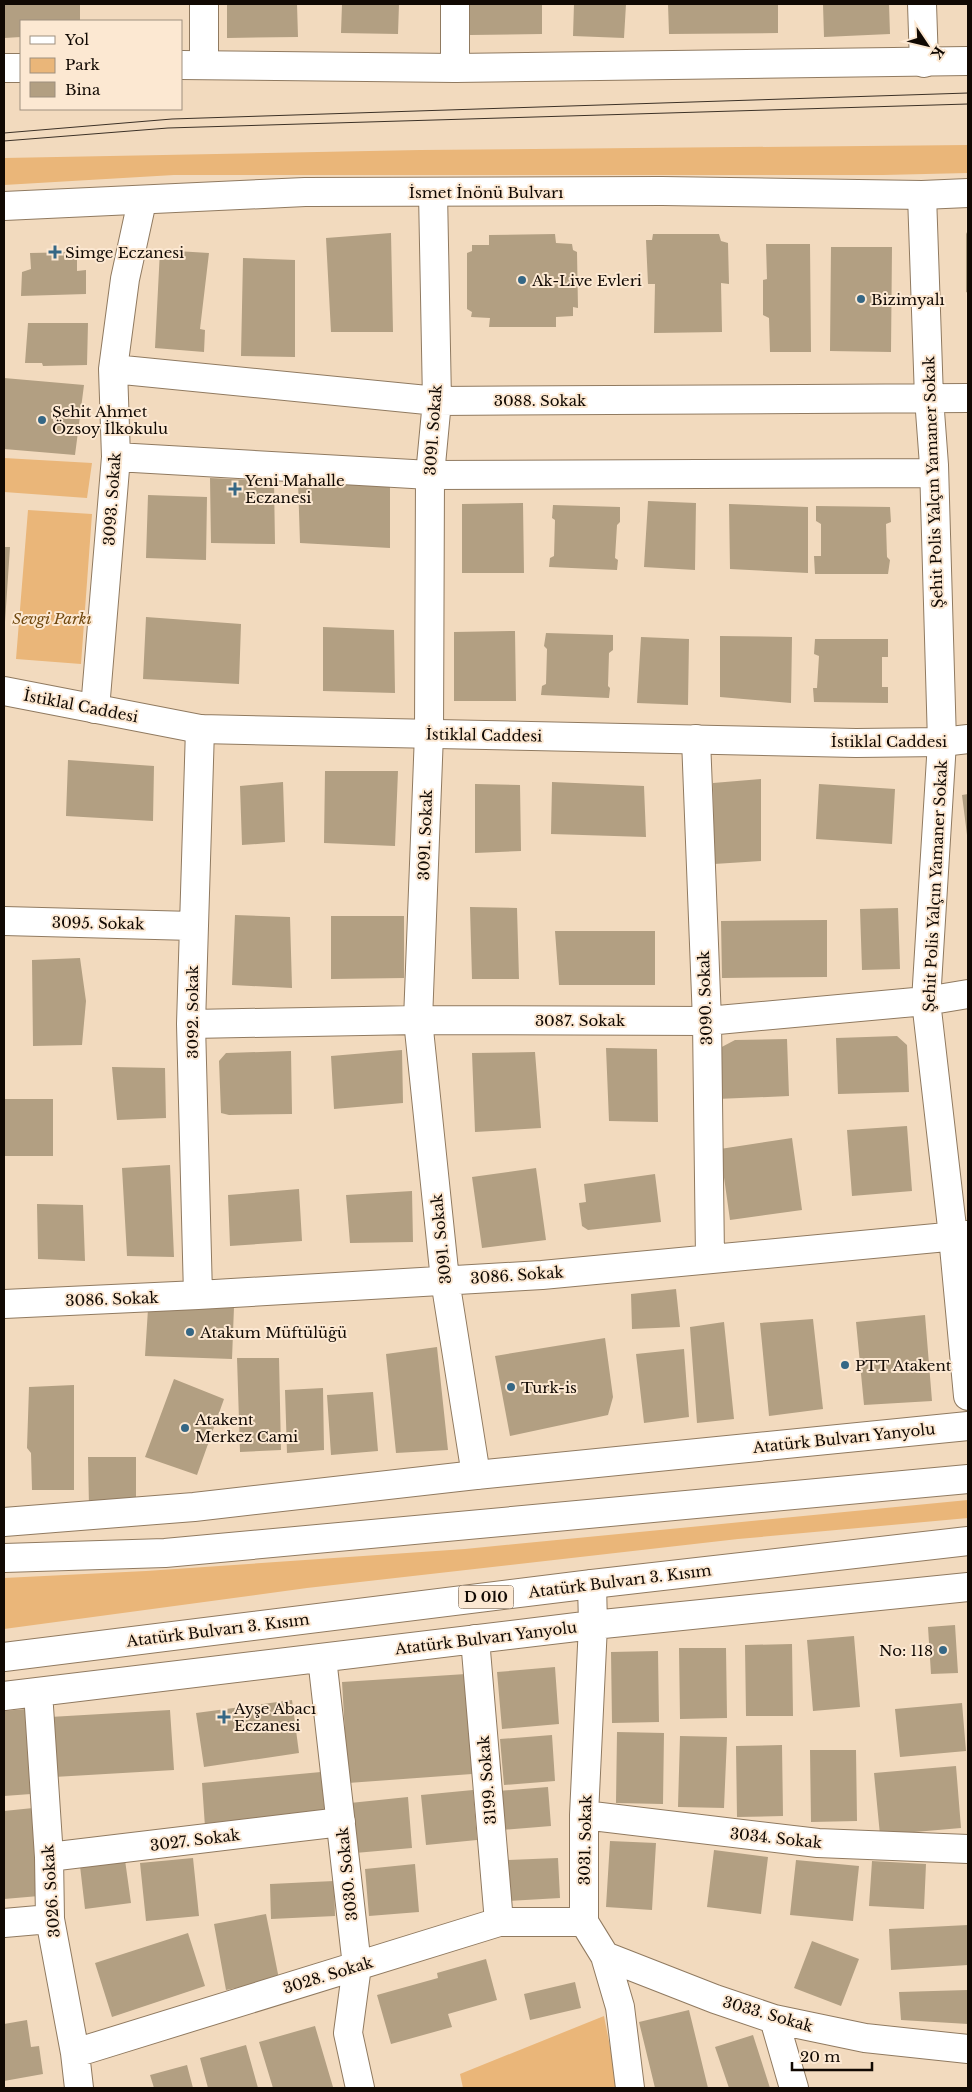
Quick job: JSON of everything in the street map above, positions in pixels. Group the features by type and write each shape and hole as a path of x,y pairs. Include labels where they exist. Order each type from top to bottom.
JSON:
{"main road":[{"path":"204,4 193,65 454,68 968,61"},
{"path":"454,4 454,68"},
{"path":"922,4 924,63"},
{"path":"4,68 20,68"},
{"name":"İsmet İnönü Bulvarı","path":"4,206 305,192 662,191 922,195 968,193"},
{"name":"3091. Sokak","path":"433,192 437,401 430,475 429,734 418,1020 445,1280 476,1475"},
{"name":"Şehit Polis Yalçın Yamaner Sokak","path":"922,195 929,398 934,473 942,742 926,1001 961,1235 968,1396"},
{"name":"3093. Sokak","path":"95,709 116,457 113,369 125,279 142,200"},
{"name":"3088. Sokak","path":"113,369 437,401 968,398"},
{"path":"116,457 430,475 934,473"},
{"name":"İstiklal Caddesi","path":"4,691 200,729 696,739 942,742 968,739"},
{"name":"3092. Sokak","path":"198,1295 190,1024 200,729"},
{"name":"3090. Sokak","path":"696,739 706,1020 710,1258"},
{"name":"3095. Sokak","path":"4,921 193,926"},
{"name":"3087. Sokak","path":"190,1024 418,1020 706,1020 926,1001 968,994"},
{"name":"3086. Sokak","path":"4,1304 542,1275 961,1235"},
{"name":"Atatürk Bulvarı Yanyolu","path":"4,1522 194,1507 476,1475 968,1426"},
{"path":"4,1558 165,1553 968,1479"},
{"name":"Atatürk Bulvarı 3. Kısım","path":"4,1656 592,1584 968,1541"},
{"name":"3031. Sokak","path":"584,1922 584,1815 592,1584"},
{"name":"Atatürk Bulvarı Yanyolu","path":"4,1696 592,1624 968,1588"},
{"name":"3199. Sokak","path":"475,1639 499,1922"},
{"name":"3030. Sokak","path":"322,1658 357,1966 348,2034 360,2088"},
{"name":"3026. Sokak","path":"38,1692 49,1857 50,1919 75,2053 79,2088"},
{"name":"3034. Sokak","path":"584,1815 818,1843 968,1849"},
{"name":"3027. Sokak","path":"49,1857 341,1822"},
{"path":"4,1923 50,1919"},
{"name":"3028. Sokak","path":"75,2053 499,1922 584,1922"},
{"path":"584,1922 605,1956 620,2007 630,2088"},
{"name":"3033. Sokak","path":"605,1956 715,1999 774,2019 865,2038 968,2049"},
{"path":"774,2019 794,2088"}],"green space":[{"path":"968,145 968,173 883,175 174,175 4,185 4,158 420,150"},
{"path":"4,458 92,463 87,498 4,492"},
{"name":"Sevgi Parkı","path":"28,510 92,514 81,664 16,659"},
{"path":"968,1500 968,1518 738,1539 307,1588 4,1629 4,1578 146,1571 465,1549"},
{"path":"604,2016 618,2088 463,2088 460,2074"}],"building":[{"path":"4,4 80,4 80,20 20,20 20,37 4,38"},
{"path":"227,4 297,4 298,37 227,38"},
{"path":"342,4 399,4 398,34 341,33"},
{"path":"470,4 542,4 542,34 470,35"},
{"path":"574,4 626,4 624,38 573,36"},
{"path":"668,4 778,4 778,33 669,34"},
{"path":"823,4 889,4 890,34 824,37"},
{"path":"968,230 968,293 966,292 966,234"},
{"path":"391,233 393,332 331,332 326,238"},
{"name":"Ak-Live Evleri","path":"555,234 556,243 572,244 573,250 577,252 578,308 573,307 573,316 556,317 556,327 489,327 490,318 471,317 472,312 467,309 467,253 472,251 472,245 489,245 489,235"},
{"path":"653,234 719,234 721,241 728,243 729,284 721,283 722,332 654,333 655,284 648,284 646,240 652,240"},
{"path":"766,244 810,244 811,352 770,352 769,318 763,315 763,280 767,279"},
{"name":"Bizimyalı","path":"831,247 892,247 891,352 830,351"},
{"path":"160,250 209,253 200,329 205,330 204,352 155,348"},
{"path":"77,252 77,271 86,270 86,294 21,296 22,272 31,269 30,253"},
{"path":"243,258 295,260 295,357 241,356"},
{"path":"28,323 88,323 87,365 43,366 42,363 25,363"},
{"path":"4,378 84,385 75,455 4,449"},
{"path":"210,478 274,481 275,544 211,543"},
{"path":"298,481 390,485 390,548 300,543"},
{"path":"148,495 207,497 206,560 146,558"},
{"path":"648,501 696,503 695,570 644,567"},
{"path":"523,503 524,573 462,573 462,504"},
{"path":"729,504 808,507 808,573 730,569"},
{"path":"553,505 620,507 615,558 618,560 617,570 549,567 550,558 554,556 555,520 552,518"},
{"path":"816,506 890,507 891,522 886,524 887,557 890,560 888,574 815,574 814,556 821,556 821,524 816,521"},
{"path":"4,547 10,547 5,622 4,622"},
{"path":"146,617 241,624 239,684 143,679"},
{"path":"323,627 394,630 395,693 323,691"},
{"path":"515,631 516,701 454,701 454,632"},
{"path":"546,633 613,635 613,650 609,653 609,698 541,695 542,686 546,684 547,649 544,646"},
{"path":"720,636 792,637 791,703 720,697"},
{"path":"641,637 689,639 688,705 637,703"},
{"path":"815,639 888,639 888,657 882,657 882,687 888,687 888,703 814,702 813,688 817,688 819,656 814,654"},
{"path":"68,760 154,766 153,821 66,816"},
{"path":"325,771 398,771 395,846 324,843"},
{"path":"761,779 761,861 714,864 713,783"},
{"path":"283,782 285,842 242,845 240,786"},
{"path":"552,782 644,786 646,837 551,834"},
{"path":"475,784 520,785 521,851 475,853"},
{"path":"819,784 895,789 892,844 816,839"},
{"path":"968,794 968,835 967,835 962,795"},
{"path":"470,907 517,908 519,979 472,979"},
{"path":"898,908 900,969 862,970 860,909"},
{"path":"235,915 290,917 292,988 232,985"},
{"path":"331,916 404,916 404,978 331,979"},
{"path":"827,920 827,977 722,978 721,921"},
{"path":"555,931 655,931 655,985 559,985"},
{"path":"80,958 86,1001 82,1045 33,1046 32,960"},
{"path":"897,1036 907,1045 909,1092 838,1094 836,1038"},
{"path":"787,1039 789,1096 717,1099 716,1050 735,1040"},
{"path":"606,1048 657,1049 658,1122 609,1121"},
{"path":"402,1050 403,1103 334,1109 331,1056"},
{"path":"291,1051 292,1114 229,1115 221,1113 219,1061 226,1053"},
{"path":"535,1052 541,1128 475,1132 472,1053"},
{"path":"112,1067 165,1068 166,1118 117,1120"},
{"path":"4,1099 53,1099 53,1156 4,1156"},
{"path":"907,1126 912,1191 852,1196 847,1130"},
{"path":"792,1138 802,1210 730,1220 720,1149"},
{"path":"170,1165 174,1257 127,1256 122,1168"},
{"path":"536,1168 546,1240 482,1248 472,1177"},
{"path":"655,1174 661,1222 588,1230 582,1226 579,1203 586,1202 584,1184"},
{"path":"299,1189 302,1241 230,1246 228,1195"},
{"path":"412,1191 413,1242 350,1243 346,1195"},
{"path":"37,1204 83,1205 85,1261 38,1259"},
{"path":"676,1289 680,1327 632,1329 631,1294"},
{"name":"Atakum Müftülüğü","path":"234,1307 232,1359 145,1356 148,1309"},
{"path":"925,1315 932,1401 864,1405 856,1322"},
{"path":"813,1319 823,1409 769,1416 760,1323"},
{"path":"724,1322 734,1419 697,1423 690,1327"},
{"path":"605,1338 613,1397 608,1415 510,1436 495,1356"},
{"path":"437,1347 448,1450 396,1453 386,1354"},
{"path":"684,1349 689,1417 644,1423 636,1354"},
{"path":"237,1358 279,1358 281,1450 240,1452"},
{"name":"Atakent Merkez Cami","path":"174,1379 224,1399 197,1475 145,1457"},
{"path":"74,1385 74,1490 32,1490 31,1453 27,1448 29,1387"},
{"path":"323,1388 324,1450 287,1453 285,1390"},
{"path":"373,1392 378,1451 331,1455 327,1395"},
{"path":"88,1457 136,1457 136,1504 89,1507"},
{"name":"No: 118","path":"955,1625 958,1673 931,1674 928,1627"},
{"path":"854,1636 860,1707 813,1711 807,1640"},
{"path":"792,1644 793,1716 746,1716 745,1645"},
{"path":"679,1648 726,1648 727,1718 680,1719"},
{"path":"658,1651 659,1722 612,1723 611,1652"},
{"path":"555,1667 559,1724 502,1729 497,1672"},
{"path":"466,1674 472,1774 348,1783 342,1682"},
{"path":"292,1700 299,1753 204,1767 196,1713"},
{"path":"962,1703 966,1751 900,1757 895,1709"},
{"path":"26,1709 31,1794 4,1796 4,1711"},
{"path":"170,1710 174,1770 54,1777 50,1717"},
{"path":"617,1732 664,1733 663,1804 616,1803"},
{"path":"552,1735 555,1781 504,1785 500,1739"},
{"path":"680,1736 727,1737 724,1808 678,1807"},
{"path":"782,1745 783,1816 737,1817 736,1746"},
{"path":"810,1750 856,1750 857,1821 811,1822"},
{"path":"956,1766 961,1828 880,1835 874,1773"},
{"path":"321,1772 325,1816 205,1827 202,1783"},
{"path":"548,1787 551,1826 501,1830 498,1791"},
{"path":"473,1790 477,1840 426,1845 421,1795"},
{"path":"408,1797 412,1848 355,1853 350,1803"},
{"path":"33,1808 39,1896 4,1899 4,1811"},
{"path":"610,1841 656,1843 652,1910 606,1907"},
{"path":"714,1850 768,1857 761,1914 707,1907"},
{"path":"193,1858 199,1916 146,1921 140,1863"},
{"path":"558,1858 560,1898 507,1901 505,1860"},
{"path":"125,1860 131,1903 85,1909 80,1866"},
{"path":"796,1860 859,1866 853,1921 790,1915"},
{"path":"872,1861 926,1864 924,1909 869,1906"},
{"path":"415,1864 419,1912 369,1916 365,1869"},
{"path":"334,1881 335,1916 271,1919 270,1884"},
{"path":"266,1914 279,1979 226,1990 214,1924"},
{"path":"968,1925 968,1965 891,1970 889,1929"},
{"path":"188,1933 205,1986 112,2017 95,1963"},
{"path":"812,1941 859,1959 841,2006 794,1988"},
{"path":"486,1959 497,2000 448,2014 452,2027 391,2044 377,1995 438,1978 437,1973"},
{"path":"575,1982 581,2008 530,2020 524,1994"},
{"path":"968,1990 968,2024 901,2020 899,1992"},
{"path":"689,2010 708,2088 655,2088 639,2022"},
{"path":"27,2020 31,2047 39,2046 43,2074 4,2081 4,2024"},
{"path":"315,2026 333,2087 273,2088 259,2042"},
{"path":"753,2035 770,2088 729,2088 715,2047"},
{"path":"246,2045 258,2088 208,2088 200,2058"},
{"path":"187,2065 193,2088 154,2088 150,2075"}],"tram line":[{"path":"4,133 172,119 968,93"},
{"path":"4,141 168,128 968,104"}],"place":[{"name":"Simge Eczanesi","path":"55,252"},
{"name":"Ak-Live Evleri","path":"522,280"},
{"name":"Bizimyalı","path":"861,299"},
{"name":"Şehit Ahmet Özsoy İlkokulu","path":"42,420"},
{"name":"Yeni Mahalle Eczanesi","path":"235,489"},
{"name":"Atakum Müftülüğü","path":"190,1332"},
{"name":"PTT Atakent","path":"845,1365"},
{"name":"Turk-is","path":"511,1387"},
{"name":"Atakent Merkez Cami","path":"185,1428"},
{"name":"No: 118","path":"943,1650"},
{"name":"Ayşe Abacı Eczanesi","path":"224,1717"}]}
